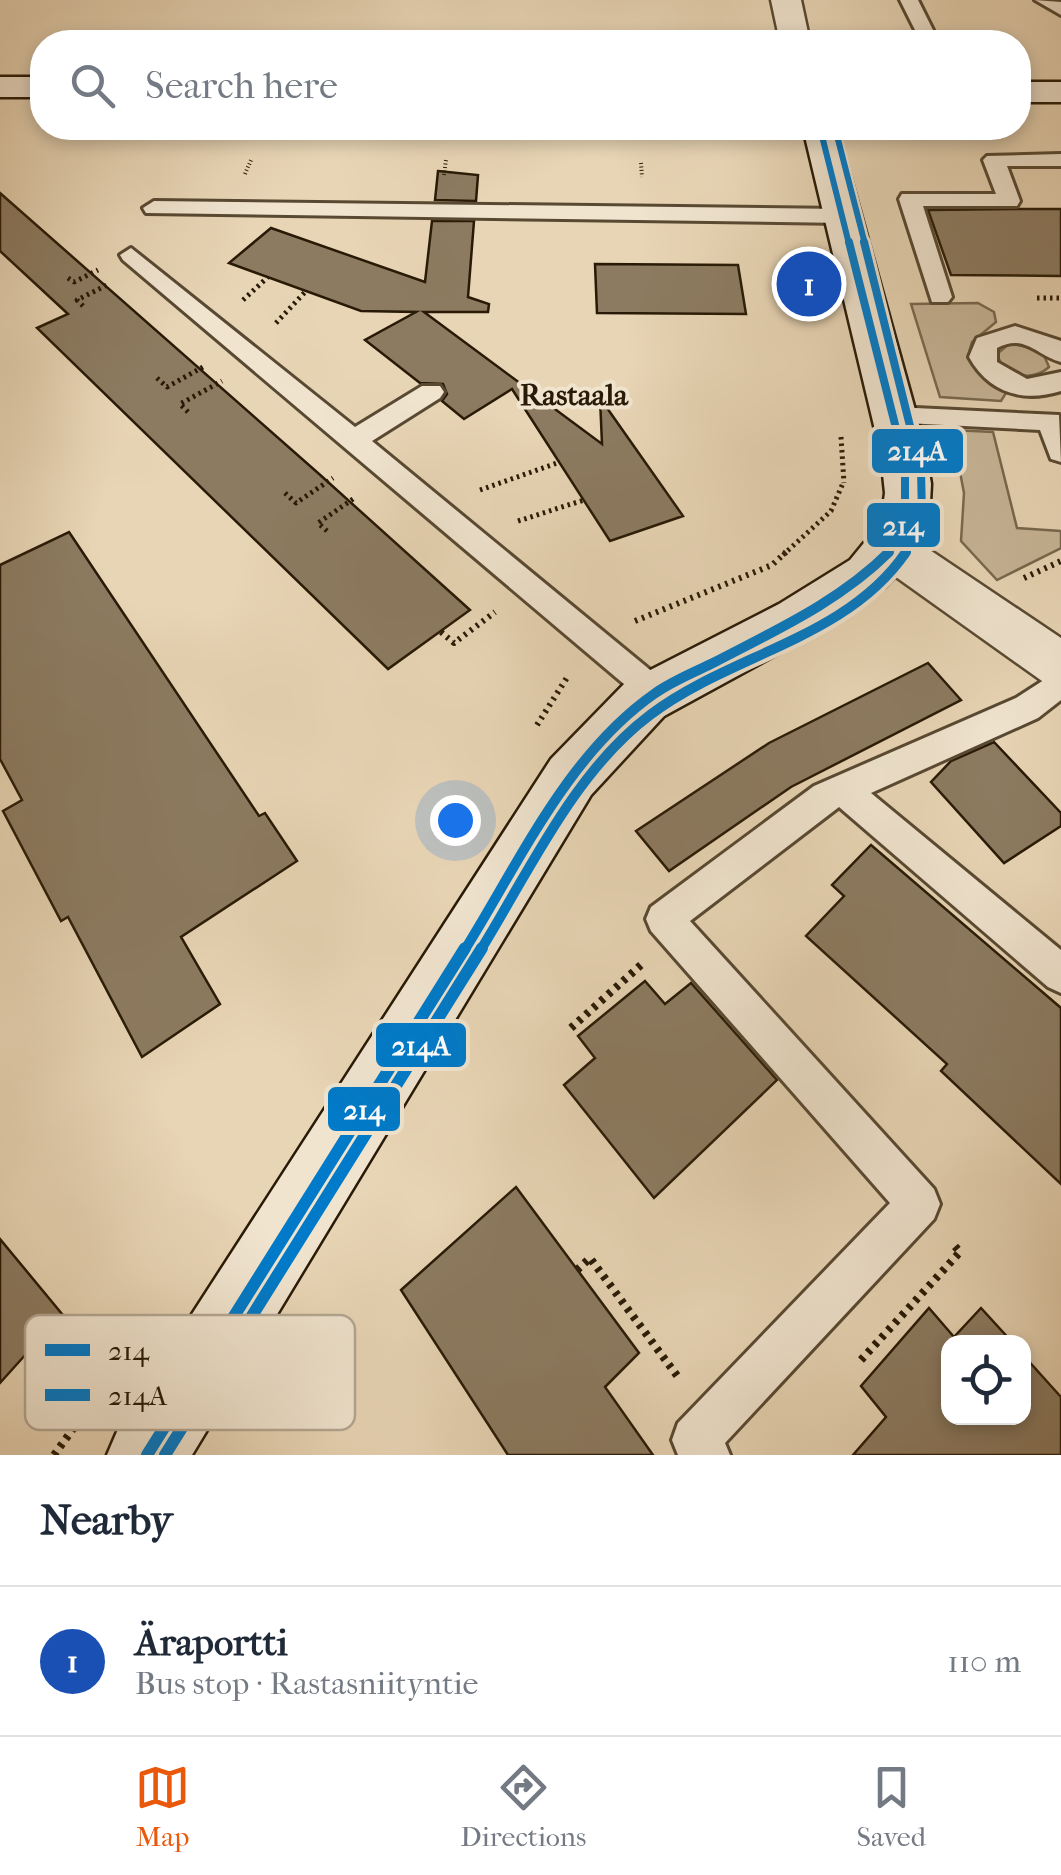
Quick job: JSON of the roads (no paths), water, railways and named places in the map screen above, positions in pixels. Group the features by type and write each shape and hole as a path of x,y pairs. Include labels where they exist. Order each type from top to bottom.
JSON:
{"street":[{"path":"786,0 792,30"},
{"path":"0,87 30,87"},
{"path":"1031,92 1061,92"},
{"path":"234,1315 570,777 655,692 818,607 874,568 892,549 905,523 908,494 895,416 823,140"},
{"path":"892,549 1055,691"},
{"path":"147,1455 163,1430"}],"lane":[{"path":"909,0 924,30"},
{"path":"1044,0 1061,10"},
{"path":"940,297 910,199 1009,201 994,160 1061,160"},
{"path":"154,208 842,216"},
{"path":"131,254 531,584 655,692"},
{"path":"1061,354 1045,342 1023,335 1001,336 982,350 985,364 998,378 1050,385 1050,421 1061,452"},
{"path":"364,446 431,392"},
{"path":"895,416 1050,421"},
{"path":"709,1438 919,1204 664,919 826,797 1027,708 1055,691"},
{"path":"842,790 1061,974"}],"place":[{"name":"Äraportti","path":"809,284"}],"district":[{"name":"Rastaala","path":"574,395"}]}
